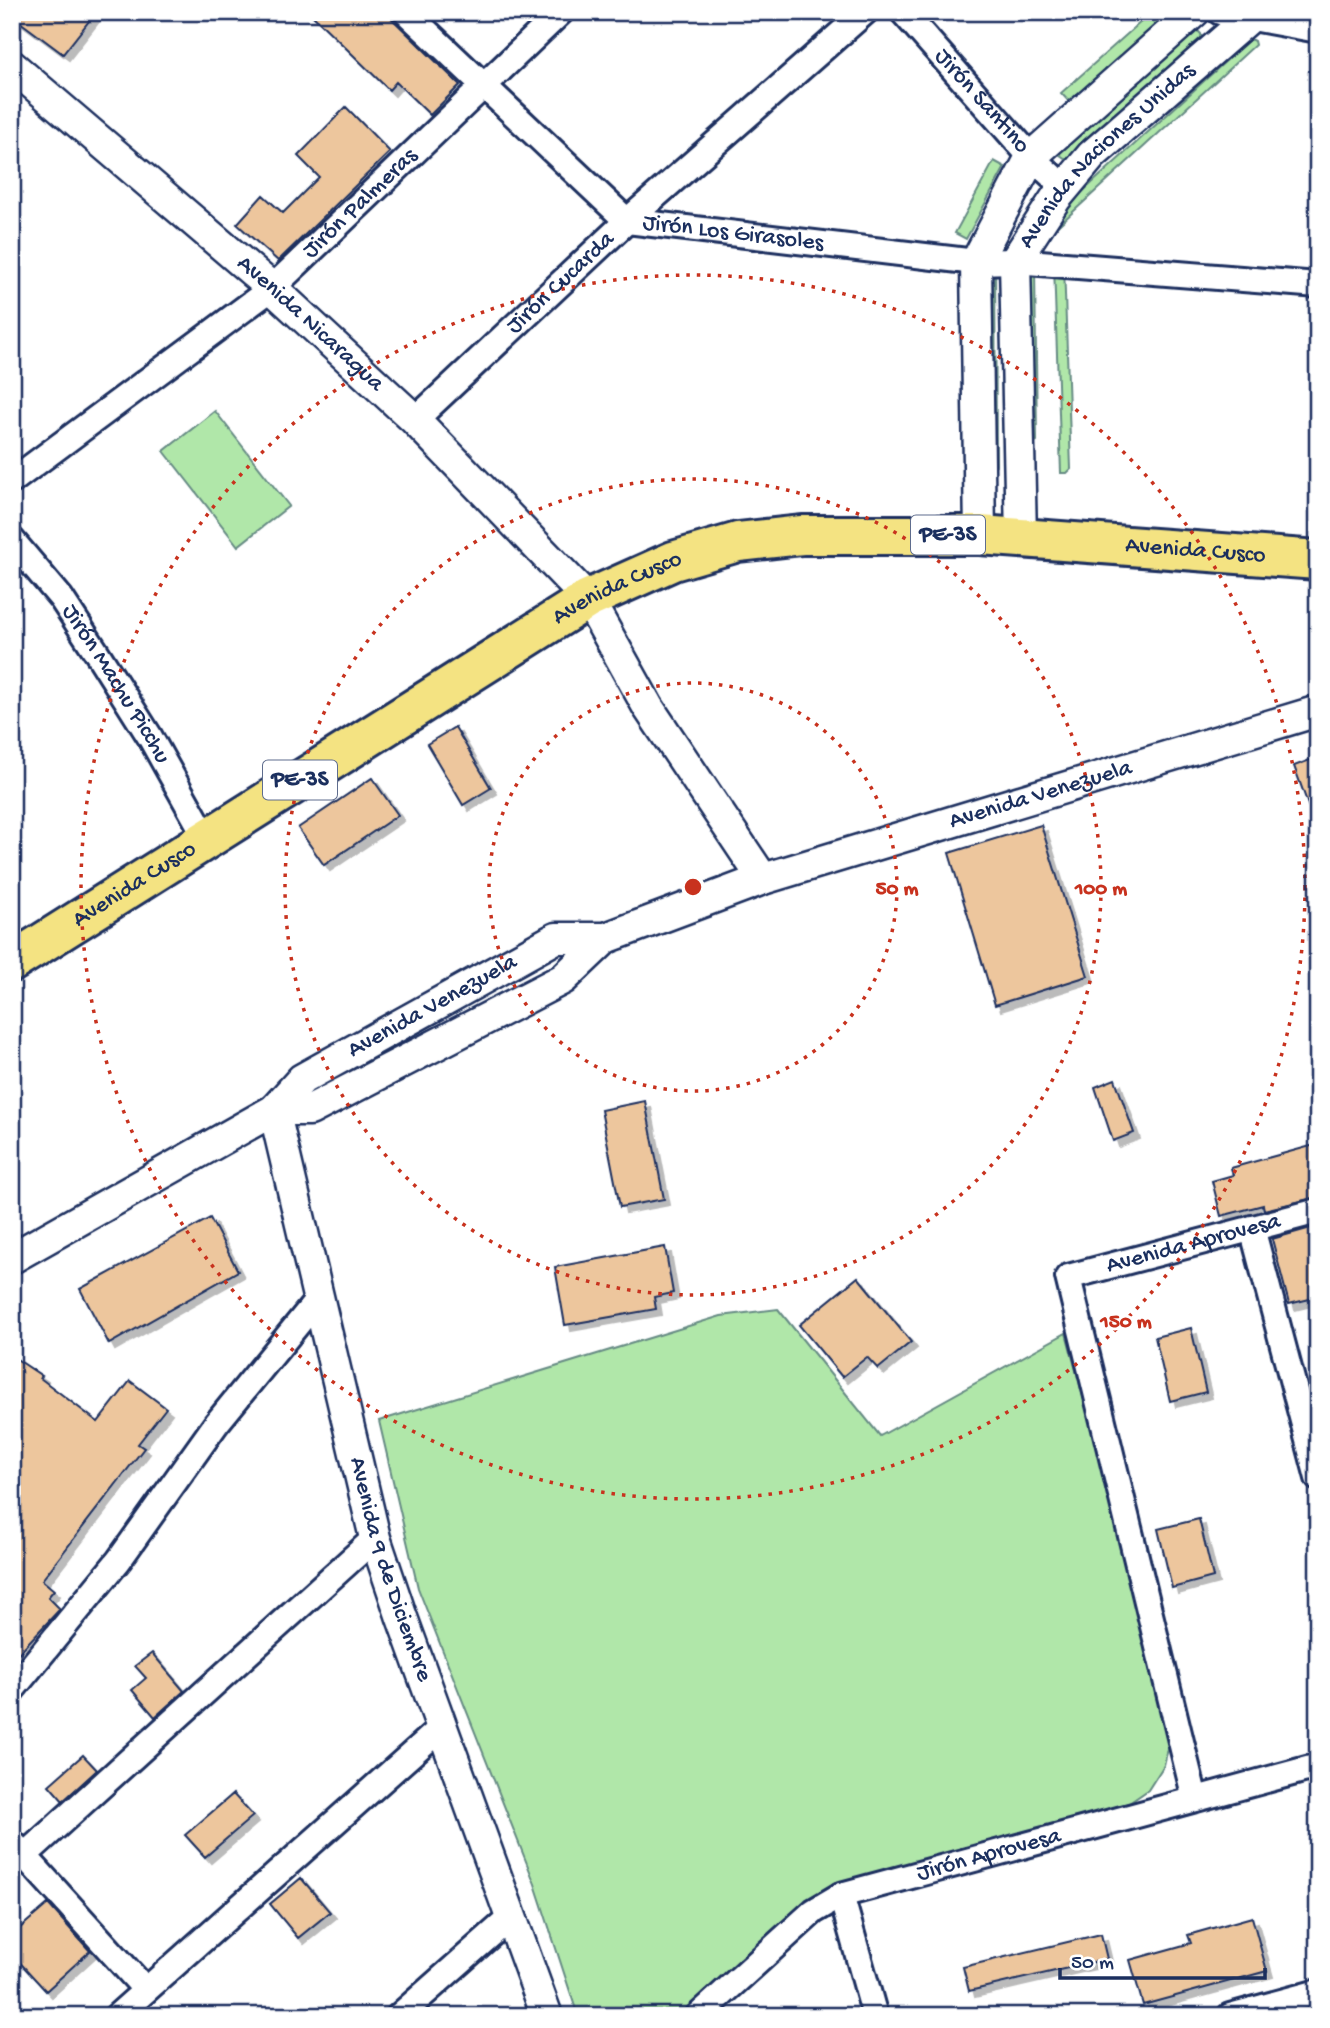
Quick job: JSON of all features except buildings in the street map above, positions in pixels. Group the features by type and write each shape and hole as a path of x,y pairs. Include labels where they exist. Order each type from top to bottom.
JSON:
{"highway":[{"name":"Avenida Cusco","path":"12,962 588,599 673,561 738,542 802,536 980,535 1318,560"}],"street":[{"name":"Jirón Los Girasoles","path":"406,12 627,221 976,262 1016,261 1318,285"},
{"name":"Jirón Palmeras","path":"12,481 272,288 561,12"},
{"name":"Jirón Cucarda","path":"415,420 627,221 865,12"},
{"name":"Jirón Santino","path":"904,12 1031,157 1065,188"},
{"name":"Avenida Naciones Unidas","path":"980,535 976,262 1031,157 1194,12"},
{"path":"1220,12 1318,30"},
{"name":"Avenida Naciones Unidas","path":"1021,538 1016,261 1065,188 1092,155 1253,16"},
{"name":"Avenida Nicaragua","path":"12,66 272,288 415,420 588,599"},
{"name":"Jirón Machu Picchu","path":"12,540 61,598 90,642 150,737 207,839"},
{"path":"588,599 648,707 763,879"},
{"name":"Avenida Venezuela","path":"12,1258 274,1110 302,1079 556,938 606,938 763,879 1318,711"},
{"name":"Avenida Venezuela","path":"274,1110 310,1110 563,979 606,938"},
{"name":"Avenida 9 de Diciembre","path":"274,1110 376,1538 547,2016"},
{"name":"Avenida Aprovesa","path":"1195,1799 1068,1277 1318,1211"},
{"path":"1252,1228 1318,1478"},
{"path":"12,1690 119,1560 216,1424 319,1298"},
{"path":"145,1989 19,1849 376,1538"},
{"path":"117,2016 442,1727"},
{"name":"Jirón Aprovesa","path":"698,2016 814,1910 841,1895 1318,1766"},
{"path":"841,1895 875,2016"},
{"path":"399,2016 511,1917"},
{"path":"1230,2016 1318,1992"}],"green space":[{"path":"1152,12 1177,12 1072,105 1061,93"},
{"path":"1195,28 1201,34 1202,42 1069,161 1057,153"},
{"path":"1250,39 1255,45 1051,232 1045,226"},
{"path":"994,161 1005,167 966,239 955,233"},
{"path":"984,248 995,251 994,467"},
{"path":"1019,263 1035,267 1037,441 1032,444"},
{"path":"1054,265 1064,265 1071,469 1067,473 1061,473"},
{"path":"215,411 289,506 238,546 164,451"},
{"path":"778,1309 880,1436 1066,1333 1156,1670 1171,1736 1164,1765 1148,1790 1129,1803 924,1863 795,1912 682,2016 578,2016 535,1884 418,1588 379,1421 721,1316"}]}
